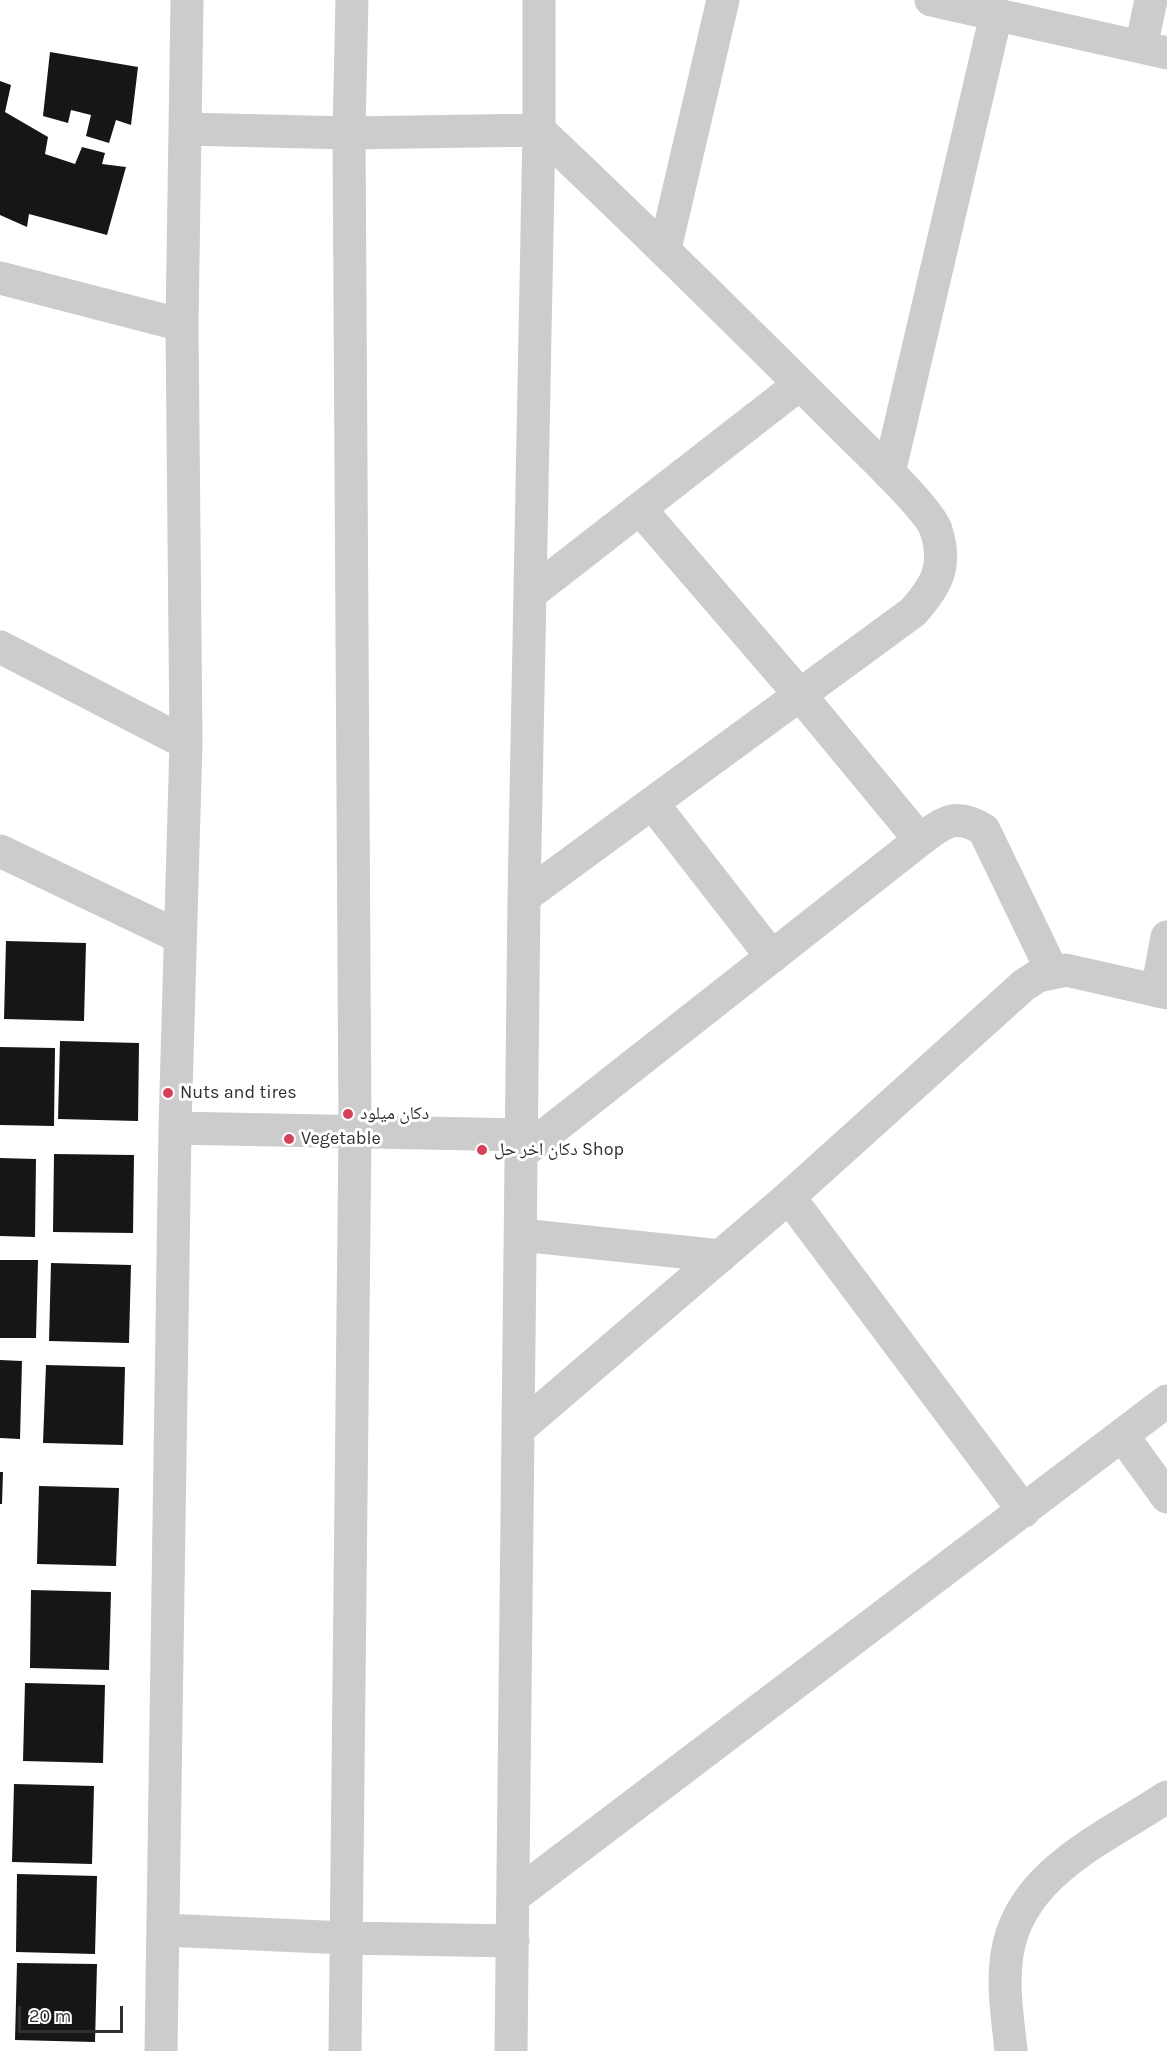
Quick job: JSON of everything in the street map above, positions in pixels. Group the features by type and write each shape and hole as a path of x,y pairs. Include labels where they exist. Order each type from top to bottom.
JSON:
{"street":[{"path":"161,2051 175,1128 186,743 182,325 187,0"},
{"path":"345,2051 355,1131 349,133 352,0"},
{"path":"511,2051 520,1428 524,897 539,130 539,0"},
{"path":"665,249 723,0"},
{"path":"932,0 1154,50 1151,0"},
{"path":"889,473 996,15"},
{"path":"184,129 349,133 539,130 665,249 889,473 936,528 941,559 934,589 913,612 524,897"},
{"path":"0,278 182,325"},
{"path":"530,594 800,384"},
{"path":"640,508 801,696 920,840"},
{"path":"0,647 186,743"},
{"path":"653,804 772,957"},
{"path":"175,1128 355,1131 523,1144 772,957 920,840 952,820 970,820 984,830 1052,971"},
{"path":"0,851 180,937"},
{"path":"520,1428 789,1197 1024,985 1052,971 1066,970 1162,992 1167,937"},
{"path":"789,1197 1024,1511"},
{"path":"521,1235 721,1256"},
{"path":"513,1897 1167,1401"},
{"path":"1122,1435 1167,1497"},
{"path":"1011,2051 1006,1982 1007,1955 1014,1928 1026,1903 1043,1882 1064,1864 1167,1797"},
{"path":"163,1930 347,1938 513,1941"}],"building":[{"path":"50,52 138,67 131,125 116,120 109,143 86,136 91,115 71,110 68,123 43,116"},
{"path":"0,81 11,85 5,112 48,137 45,154 75,164 82,147 105,153 102,164 126,167 107,235 29,214 27,227 0,215"},
{"path":"6,941 86,943 84,1021 4,1019"},
{"path":"60,1041 139,1043 138,1121 58,1119"},
{"path":"0,1047 55,1048 54,1126 0,1125"},
{"path":"54,1154 134,1155 133,1233 53,1232"},
{"path":"0,1158 36,1159 35,1237 0,1236"},
{"path":"0,1260 38,1260 36,1338 0,1338"},
{"path":"51,1263 131,1265 129,1343 49,1341"},
{"path":"0,1360 22,1361 20,1439 0,1438"},
{"path":"46,1365 125,1367 123,1445 43,1443"},
{"path":"0,1472 3,1472 2,1504 0,1504"},
{"path":"39,1486 119,1488 116,1566 37,1564"},
{"path":"31,1590 111,1592 109,1670 30,1668"},
{"path":"25,1683 105,1685 103,1763 23,1761"},
{"path":"14,1784 94,1786 92,1864 12,1862"},
{"path":"17,1874 97,1876 95,1954 16,1952"},
{"path":"17,1963 97,1964 95,2042 15,2040"}],"place":[{"name":"Nuts and tires","path":"168,1093"},
{"name":"دكان ميلود","path":"348,1114"},
{"name":"Vegetable","path":"289,1139"},
{"name":"دكان اخر حل Shop","path":"482,1150"}]}
